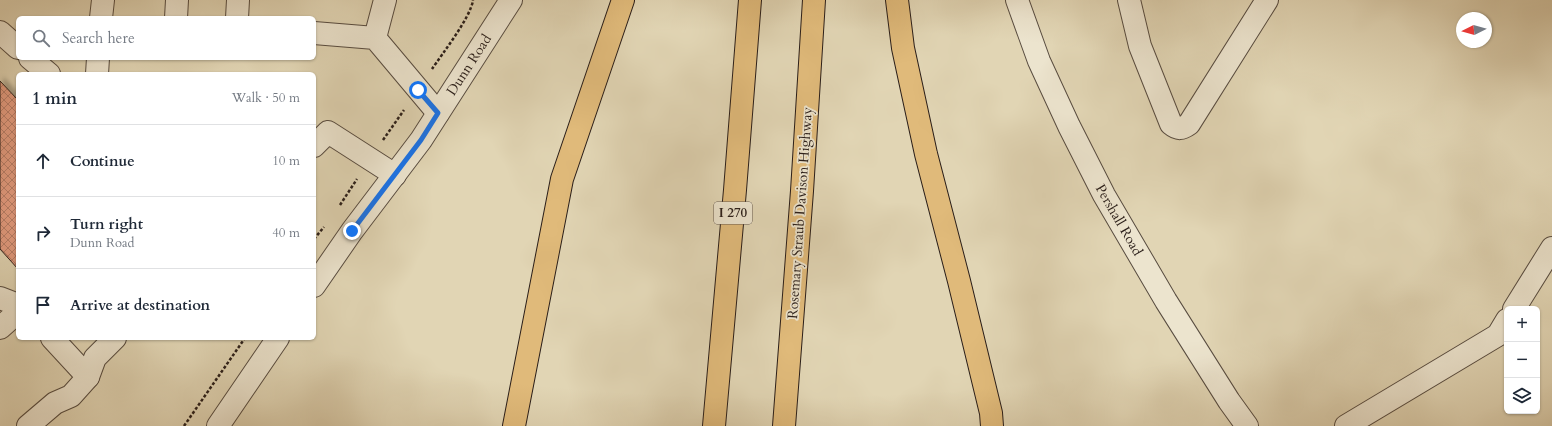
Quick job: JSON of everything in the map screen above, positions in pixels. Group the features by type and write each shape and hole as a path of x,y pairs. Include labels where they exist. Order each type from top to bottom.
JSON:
{"highway":[{"path":"514,426 562,179 623,0"},
{"name":"I 270","path":"714,426 750,0"},
{"name":"Rosemary Straub Davison Highway","path":"784,426 802,191 814,0"},
{"path":"897,0 903,48 926,154 959,281 991,413 992,426"},
{"path":"503,426 531,334"}],"street":[{"path":"101,16 103,0"},
{"path":"176,16 177,0"},
{"path":"237,16 238,0"},
{"path":"375,38 385,0"},
{"name":"Dunn Road","path":"316,283 352,231 421,140 511,0"},
{"name":"Pershall Road","path":"1017,0 1039,61 1104,196 1166,301 1230,402 1247,426"},
{"path":"1129,0 1140,46 1171,124 1176,128 1183,129 1190,124 1267,0"},
{"path":"0,32 16,46"},
{"path":"316,33 375,38 438,113"},
{"path":"32,60 47,72"},
{"path":"97,72 98,60"},
{"path":"316,144 328,132 395,174"},
{"path":"1516,306 1552,248"},
{"path":"0,298 16,304"},
{"path":"0,328 16,314"},
{"path":"1346,426 1498,335 1504,325"},
{"path":"54,340 88,377"},
{"path":"28,426 55,403 72,396 88,377 95,358 114,340"},
{"path":"218,426 277,340"}],"path":[{"path":"352,187 467,16 473,4 473,0"},
{"path":"184,426 244,340"}],"building":[{"path":"0,81 16,98 16,267 0,249"}],"route":[{"path":"352,231 421,140 438,113 418,90"}]}
